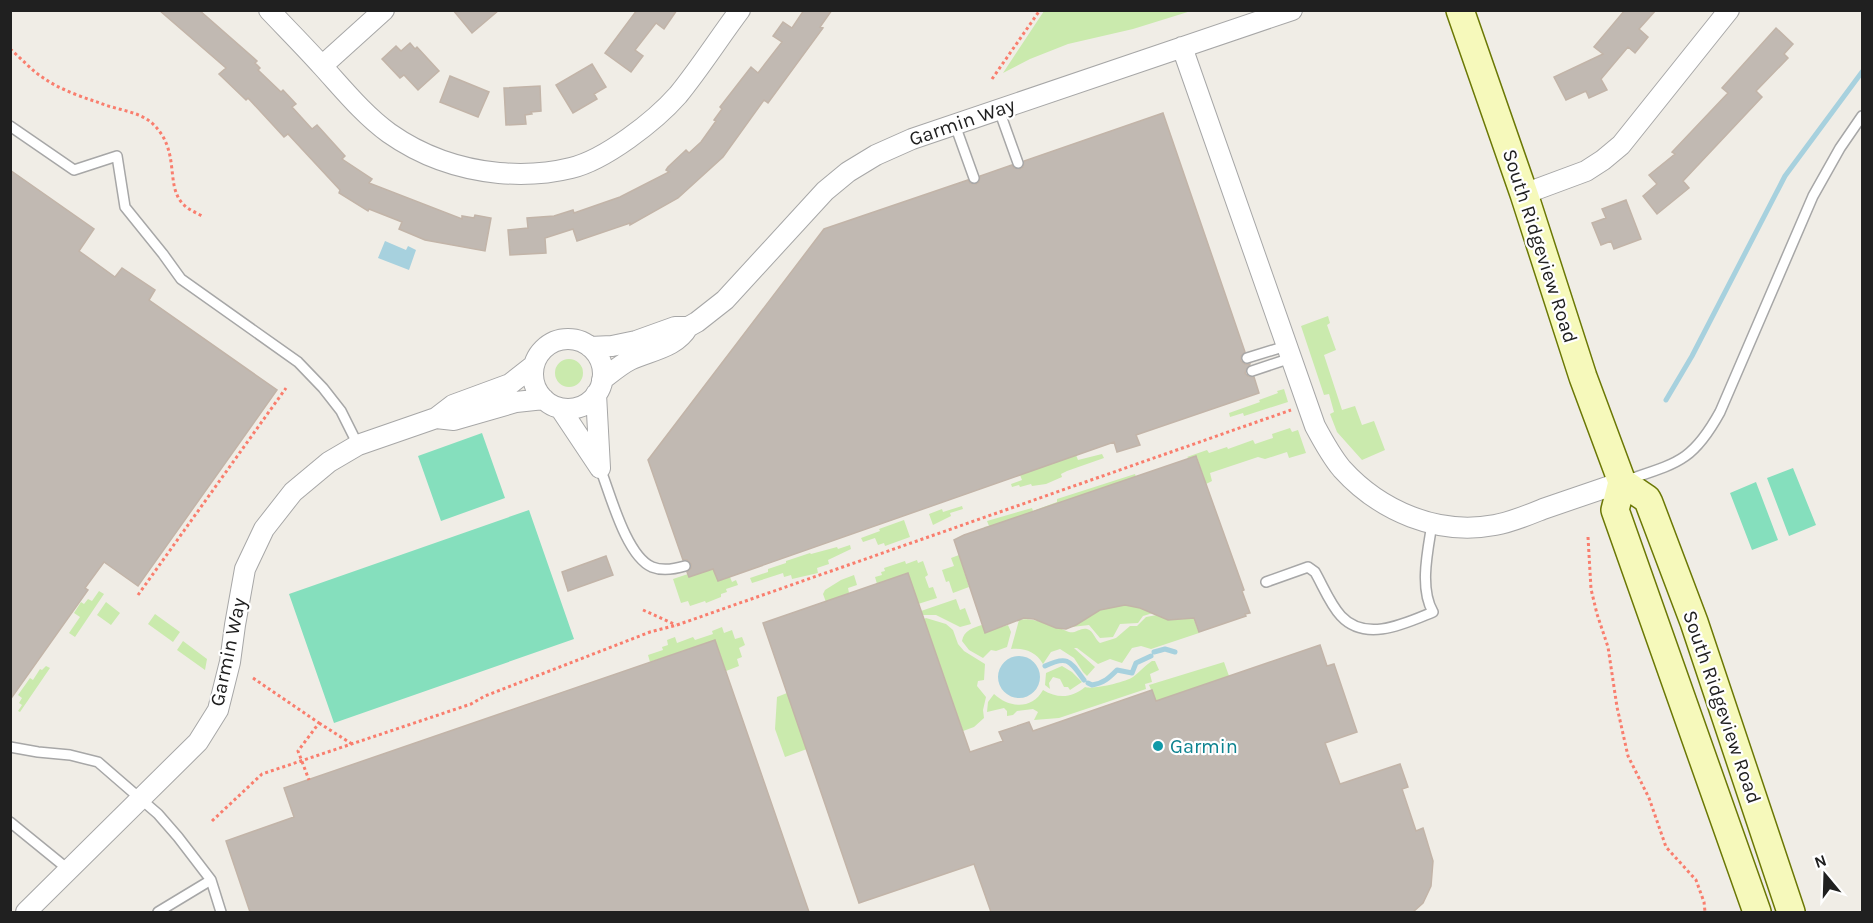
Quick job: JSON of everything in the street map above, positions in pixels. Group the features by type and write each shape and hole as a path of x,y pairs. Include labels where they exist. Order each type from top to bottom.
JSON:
{"main road":[{"name":"South Ridgeview Road","path":"1460,10 1524,194 1583,377 1622,482 1615,510 1756,912"},
{"name":"South Ridgeview Road","path":"1622,482 1647,499 1649,503 1694,622 1791,912"}],"street":[{"path":"269,10 349,96 387,132 421,154 444,163 480,171 527,175 572,168 594,160 642,129 678,95 740,10"},
{"path":"322,66 384,10"},
{"name":"Garmin Way","path":"436,418 454,420 516,402 552,403 579,407 591,399 599,387 630,360 682,337 688,327 725,300 825,192 848,172 885,151 912,139 1292,10"},
{"path":"1524,194 1586,171 1621,145 1729,10"},
{"path":"1182,47 1315,426 1329,453 1342,469 1376,499 1402,513 1432,524 1473,527 1496,525 1622,482"},
{"name":"Garmin Way","path":"26,912 198,742 218,710 230,662 245,569 264,529 293,492 329,462 358,445 436,418 453,405 510,384 533,366 539,354 556,341 570,339 590,347 612,346 636,341 675,327 688,327"},
{"path":"590,347 599,358 600,468"},
{"path":"533,366 534,384 552,403 600,468"}],"lane":[{"path":"999,110 1018,163"},
{"path":"1622,482 1684,458 1708,435 1813,196 1839,148 1863,116"},
{"path":"955,125 974,178"},
{"path":"10,126 74,170 117,156 125,207 164,254 181,279 298,362 341,411 358,445"},
{"path":"1247,358 1289,352"},
{"path":"1252,371 1289,352"},
{"path":"600,468 622,526 639,557 654,568 685,566"},
{"path":"1266,582 1308,567 1315,572 1340,615 1348,622 1372,630 1388,629 1403,624 1433,612 1426,592 1432,524"},
{"path":"10,747 70,755 98,762 158,814 211,880 221,912"},
{"path":"10,822 69,870"},
{"path":"158,912 211,880"}],"path":[{"path":"992,80 1040,10"},
{"path":"10,49 48,81 103,104 138,114 151,122 168,146 176,192 182,203 202,216"},
{"path":"138,595 286,388"},
{"path":"212,821 262,774 471,704 485,696 650,633 1293,409"},
{"path":"1588,537 1591,589 1608,647 1617,707 1628,756 1649,798 1666,847 1696,880 1705,912"},
{"path":"643,610 677,625"},
{"path":"253,678 352,744"},
{"path":"309,780 298,751 319,723"}],"green space":[{"path":"1044,11 1191,11 1133,29 1068,44 1003,73"},
{"path":"1328,316 1330,323 1327,325 1336,350 1324,355 1342,410 1355,406 1362,425 1374,421 1385,450 1362,460 1337,432 1330,414 1334,412 1329,394 1324,395 1301,326"},
{"path":"569,359 579,363 583,373 579,383 569,387 559,383 555,373 559,363"},
{"path":"1284,389 1288,402 1244,416 1243,413 1230,417 1229,413 1260,402 1259,400"},
{"path":"1290,428 1292,432 1298,430 1306,453 1289,458 1287,452 1265,459 1258,457 1210,473 1212,481 1206,484 1197,457 1190,459 1187,457 1207,450 1209,453 1227,447 1228,449 1253,440 1255,444 1273,438 1272,434"},
{"path":"482,433 505,498 441,521 418,456"},
{"path":"1102,454 1104,458 1067,471 1061,474 1062,477 1046,484 1012,487 1011,484 1022,480 1020,475 1076,455 1078,460"},
{"path":"1793,468 1816,525 1789,536 1767,478"},
{"path":"1135,474 1136,477 985,529 984,527 989,526 987,521 1032,508 1033,511 1057,502 1057,499"},
{"path":"1756,482 1778,540 1752,550 1730,493"},
{"path":"962,506 963,509 950,513 951,516 933,525 929,514"},
{"path":"529,510 574,639 334,723 289,594"},
{"path":"904,520 910,537 885,546 884,543 878,545 875,538 863,542 861,538 880,531 879,529"},
{"path":"850,545 851,549 828,560 829,564 817,568 818,573 792,579 791,575 784,577 783,573 752,583 750,578 768,572 768,569 786,563 786,561 810,553"},
{"path":"959,555 969,587 953,593 942,570 954,566 951,558"},
{"path":"917,560 918,563 923,561 928,575 925,577 929,588 933,587 937,598 918,604 877,584 875,577 882,575 884,568 905,561 906,564"},
{"path":"713,569 718,581 730,577 732,582 736,580 738,585 726,589 727,592 721,594 721,597 706,603 705,601 690,606 688,601 681,603 673,579 688,574 689,577"},
{"path":"854,575 857,585 848,588 849,593 826,602 823,594 825,590"},
{"path":"99,591 104,594 75,637 69,633 80,617 74,613 81,602 84,604 88,599 92,601"},
{"path":"956,599 960,610 965,608 971,624 960,627 936,615 922,615 921,611"},
{"path":"106,602 120,613 111,625 97,615"},
{"path":"1124,605 1153,613 1143,616 1138,623 1120,624 1113,637 1100,638 1089,625 1072,627 1100,610"},
{"path":"155,614 180,632 173,642 148,624"},
{"path":"1157,615 1173,620 1193,617 1199,633 1151,649 1141,646 1132,648 1122,663 1110,659 1098,664 1074,648 1095,667 1087,676 1074,658 1060,649 1051,652 1043,664 1037,656 1030,652 1011,649 1019,620 1037,621 1071,632 1087,629 1100,643 1116,638 1130,626 1137,626 1146,617"},
{"path":"924,619 946,624 953,630 958,644 964,651 985,664 984,680 978,681 977,686 986,697 984,718 974,727 963,731"},
{"path":"982,625 985,632 1008,625 1011,632 1007,647 996,651 991,650 983,658 969,650 962,641 963,637 969,630"},
{"path":"722,627 724,633 732,630 735,639 742,637 745,645 739,648 742,657 737,659 739,666 726,671 715,640 650,662 648,655 663,650 662,647 668,645 667,640 675,637 677,643 693,637 695,640 713,634 712,631"},
{"path":"183,641 207,659 205,670 177,650"},
{"path":"1155,661 1159,670 1150,674 1152,682 1145,684 1146,689 1059,718 1034,720 1038,712 1033,709 1017,711 1007,716 1004,708 987,712 988,702 994,694 1006,702 1027,704 1043,690 1054,695 1065,696 1085,687 1101,686 1129,679"},
{"path":"1224,662 1229,676 1156,701 1149,685"},
{"path":"46,666 50,668 20,712 18,711 22,705 19,703 22,698 18,695 30,678 33,680 40,669"},
{"path":"1062,666 1082,682 1070,690 1064,687 1060,679 1053,677 1049,683 1050,689 1045,685 1046,673"},
{"path":"787,693 807,749 785,757 775,729 777,697"}],"water":[{"path":"385,241 406,250 408,246 416,250 409,270 378,258"},
{"path":"1019,656 1034,662 1040,677 1034,692 1019,698 1004,692 998,677 1004,662"}],"building":[{"path":"159,10 199,10 257,61 255,63 260,68 258,70 296,104 292,107 312,129 317,125 345,156 342,159 372,179 369,183 462,219 462,216 474,218 475,215 491,218 485,251 425,240 399,229 402,222 369,209 368,211 339,193 340,190 288,134 284,137 248,98 246,100 219,74 226,68"},
{"path":"453,10 499,10 472,33"},
{"path":"637,10 677,10 664,29 656,23 635,50 643,56 631,72 605,53"},
{"path":"804,10 832,10 820,27 823,28 768,103 764,100 723,157 678,198 630,225 630,223 577,241 573,229 545,238 546,253 510,255 508,230 528,228 527,218 554,216 573,210 574,213 620,197 669,172 666,170 668,167 686,150 689,153 701,142 716,121 714,120 722,109 720,107 751,67 758,73 782,42 773,36 783,22 792,28"},
{"path":"1625,10 1656,10 1639,29 1648,37 1635,53 1628,47 1601,79 1607,90 1589,98 1586,91 1566,100 1554,77 1603,54 1594,47"},
{"path":"1776,28 1793,44 1784,54 1788,58 1756,91 1762,97 1683,181 1689,188 1657,214 1643,196 1657,184 1649,175 1675,154 1672,152 1728,93 1722,88"},
{"path":"410,43 415,49 417,47 439,71 418,90 404,75 400,78 382,59 396,46 401,51"},
{"path":"592,64 606,87 594,94 597,99 573,113 556,85"},
{"path":"450,76 489,92 478,117 440,102"},
{"path":"540,86 541,111 525,115 526,124 506,125 504,88"},
{"path":"1163,113 1245,352 1241,356 1241,361 1250,364 1245,373 1254,377 1259,393 1136,435 1140,445 1117,452 1114,442 718,581 713,569 689,577 687,572 691,564 683,560 648,460 824,229 968,180 976,184 980,176 1012,165 1020,169 1024,161"},
{"path":"10,170 94,229 79,251 115,277 122,268 155,290 149,300 277,390 138,586 104,562 85,588 88,590 10,700"},
{"path":"1626,200 1641,239 1614,249 1611,241 1601,245 1592,223 1606,218 1602,209"},
{"path":"1196,456 1244,590 1242,591 1250,613 1199,632 1194,618 1168,620 1140,608 1125,605 1100,610 1066,629 1024,618 985,633 954,540"},
{"path":"606,556 613,575 568,591 562,572"},
{"name":"Garmin","path":"908,573 970,752 1003,741 999,732 1029,722 1033,731 1152,690 1156,701 1320,645 1327,666 1334,664 1357,732 1325,743 1340,784 1400,764 1408,787 1402,789 1416,831 1423,828 1433,861 1431,886 1423,903 1413,912 991,912 974,864 859,903 763,623"},
{"path":"715,640 809,912 250,912 226,841 294,817 284,788"}],"waterway":[{"path":"1666,400 1692,356 1785,176 1862,72"},
{"path":"1154,652 1165,649 1175,652"},
{"path":"1088,683 1092,685 1100,683 1117,670 1132,673 1136,663 1151,656"},
{"path":"1045,666 1059,661 1068,662 1084,680"}],"place":[{"name":"Garmin","path":"1158,746"}]}
